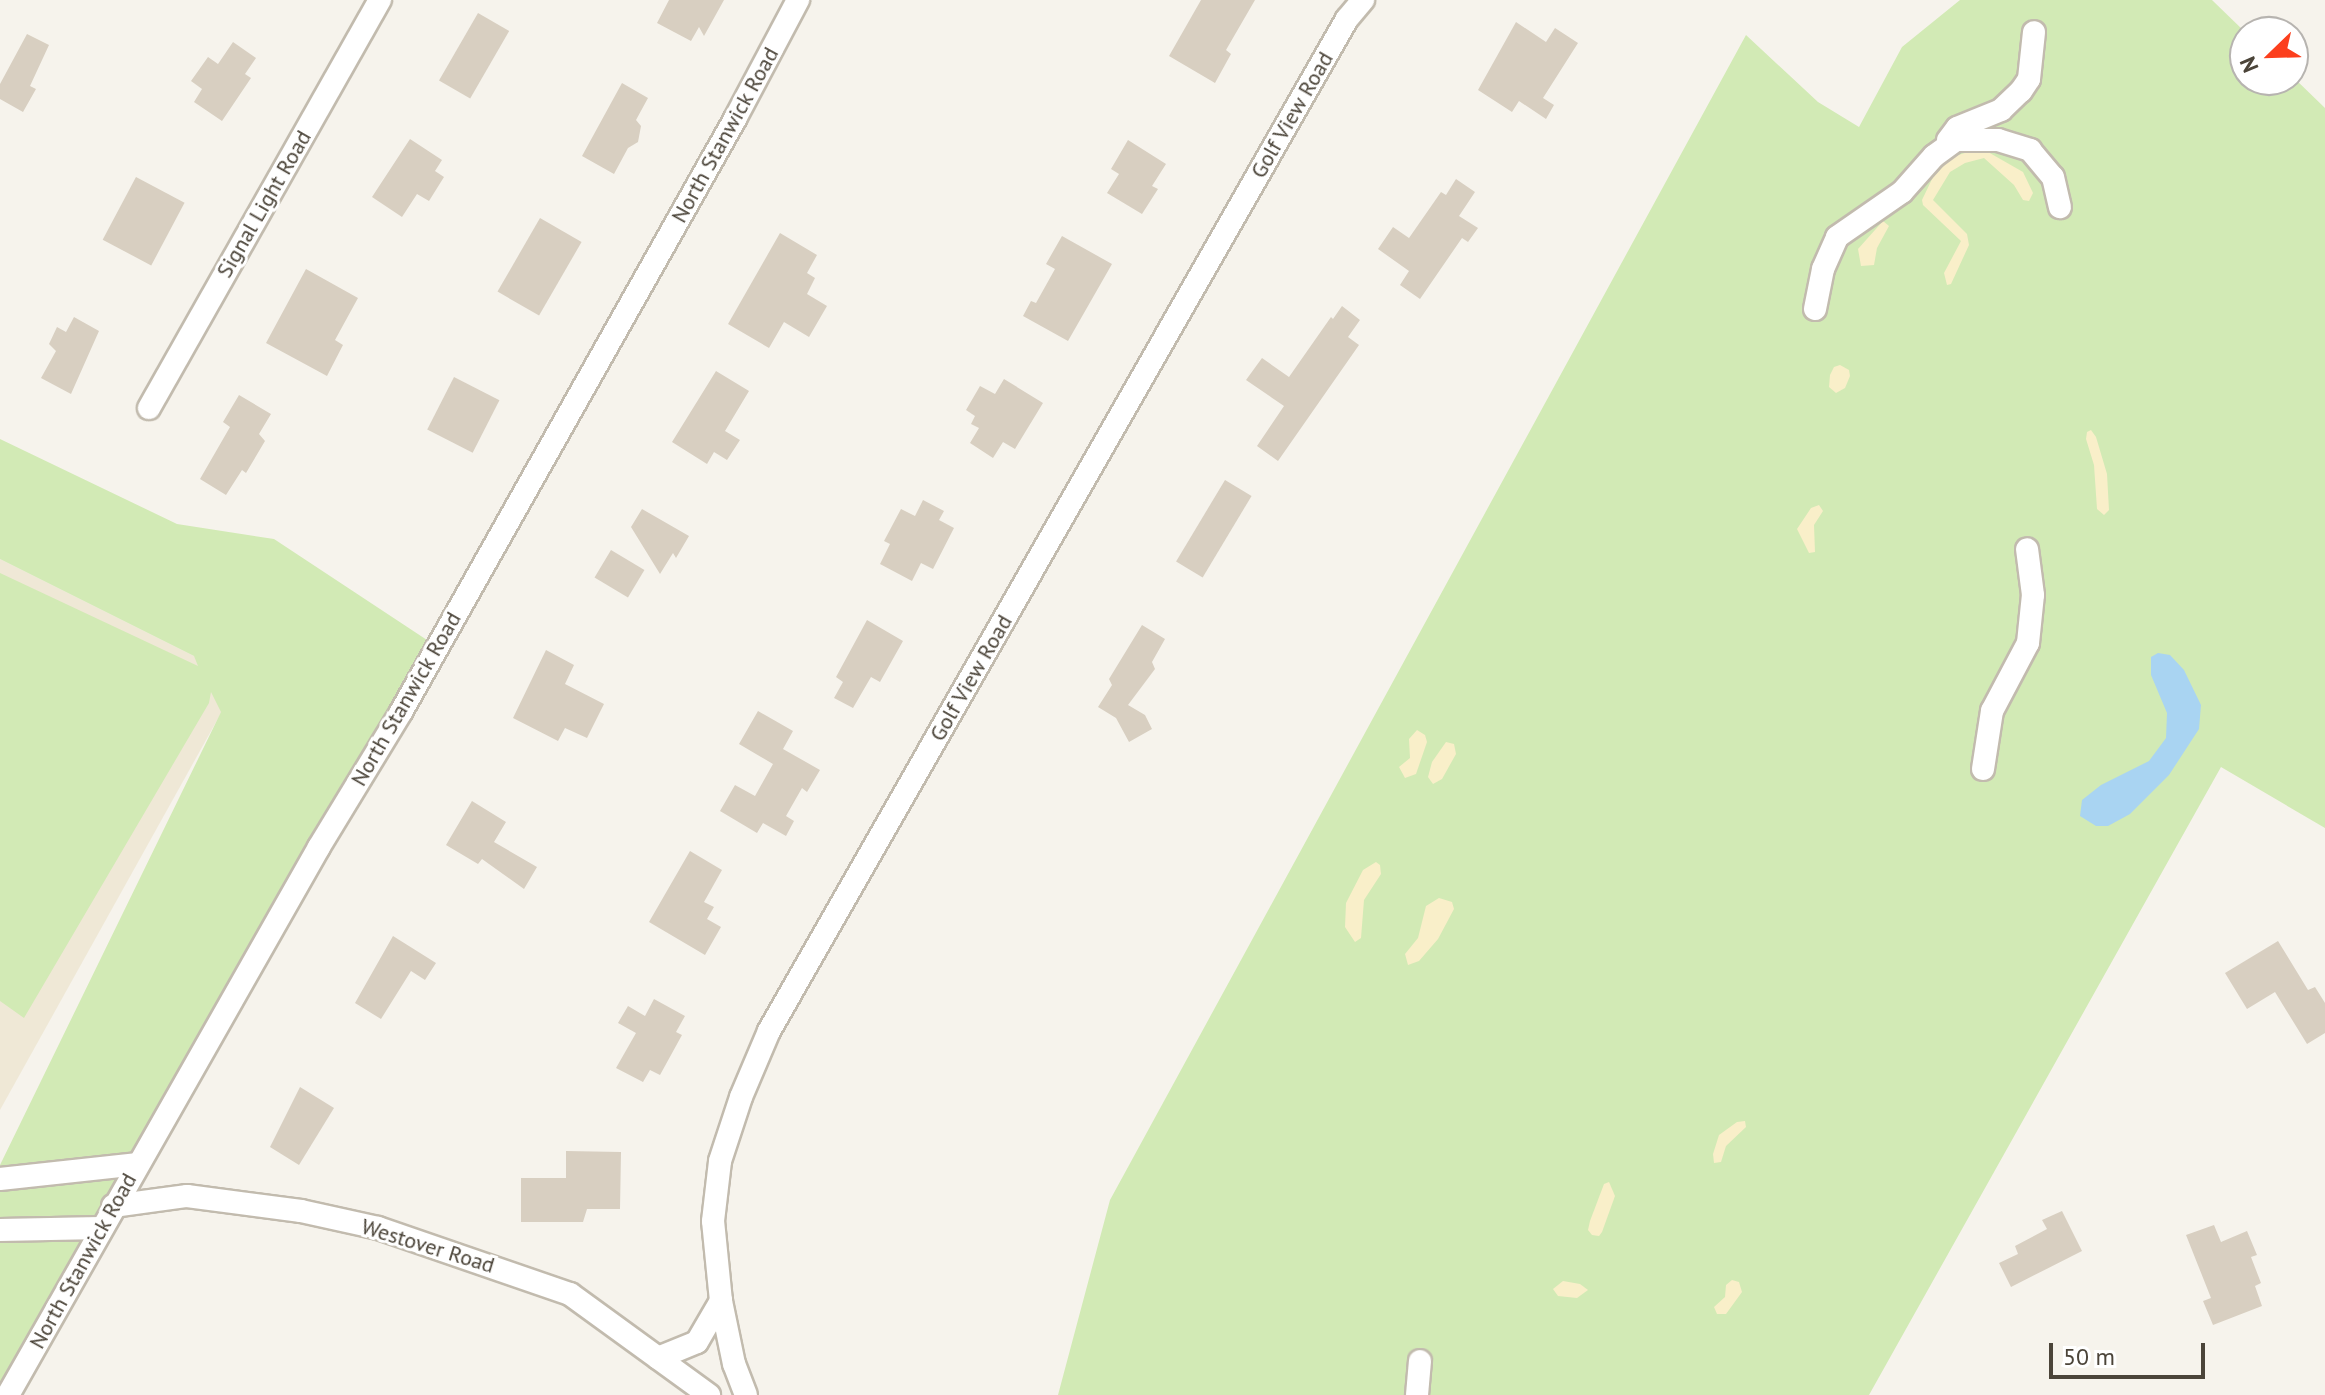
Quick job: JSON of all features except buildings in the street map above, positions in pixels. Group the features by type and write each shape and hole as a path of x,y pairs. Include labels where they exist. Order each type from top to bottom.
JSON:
{"street":[{"name":"Signal Light Road","path":"149,408 380,0"},
{"name":"North Stanwick Road","path":"8,1395 342,807 401,712 798,0"},
{"name":"Golf View Road","path":"746,1395 734,1364 721,1301 713,1221 720,1161 741,1097 769,1031 1339,32 1363,0"},
{"path":"1815,309 1823,269 1837,237 1902,192 1947,145 1957,128 2001,110 2021,91 2029,79 2034,32"},
{"path":"1947,145 1956,140 1985,139 2030,150 2053,177 2060,207"},
{"path":"1983,769 1992,711 2028,643 2033,595 2027,549"},
{"path":"0,1179 138,1164"},
{"name":"Westover Road","path":"113,1206 187,1196 301,1211 378,1228 570,1294 709,1395"},
{"path":"0,1230 101,1228"},
{"path":"658,1358 697,1342 721,1301"},
{"path":"1417,1395 1420,1361"}],"shaded area":[{"path":"0,559 240,679 0,1110"}],"green space":[{"path":"1960,0 2212,0 2229,16 2229,96 2309,96 2309,92 2325,108 2325,828 2221,767 1869,1395 1058,1395 1110,1200 1746,35 1818,102 1859,127 1902,47"},
{"path":"0,439 177,524 274,539 430,642 0,1395 0,1165 221,712 211,692 209,703 24,1018 0,1001 0,573 198,666 194,656 0,559"}],"sand":[{"path":"1981,148 2023,172 2033,193 2029,201 2023,200 2014,185 1984,158 1965,163 1950,172 1933,200 1967,234 1969,245 1951,284 1947,285 1944,273 1961,241 1923,205 1922,200 1933,177 1952,157"},
{"path":"1883,221 1889,226 1877,248 1874,265 1861,266 1858,249"},
{"path":"1840,365 1849,370 1850,376 1845,388 1836,393 1829,387 1830,375 1834,367"},
{"path":"2091,430 2107,474 2109,510 2104,515 2097,509 2094,465 2086,439 2087,432"},
{"path":"1819,505 1823,511 1814,525 1815,552 1809,553 1797,529 1811,508"},
{"path":"1417,730 1425,735 1427,742 1416,774 1405,778 1399,767 1410,758 1409,739"},
{"path":"1446,742 1454,744 1456,754 1442,779 1433,784 1428,777 1432,762"},
{"path":"1376,862 1380,865 1381,874 1364,900 1361,938 1355,942 1345,927 1346,903 1363,870"},
{"path":"1439,898 1452,902 1454,909 1438,939 1419,961 1408,965 1405,954 1418,938 1426,906"},
{"path":"1745,1121 1746,1127 1726,1146 1721,1162 1714,1163 1713,1154 1719,1135 1737,1122"},
{"path":"1609,1182 1615,1196 1602,1232 1599,1236 1592,1235 1588,1230 1590,1221 1604,1184"},
{"path":"1732,1280 1739,1282 1742,1292 1726,1314 1717,1314 1714,1307 1725,1297 1726,1285"},
{"path":"1563,1281 1580,1284 1588,1290 1577,1298 1558,1296 1553,1289"}],"water":[{"path":"2158,653 2170,655 2184,670 2201,705 2199,729 2169,775 2130,814 2108,826 2096,826 2080,816 2082,800 2101,785 2149,761 2166,738 2167,713 2151,675 2151,657"}]}
